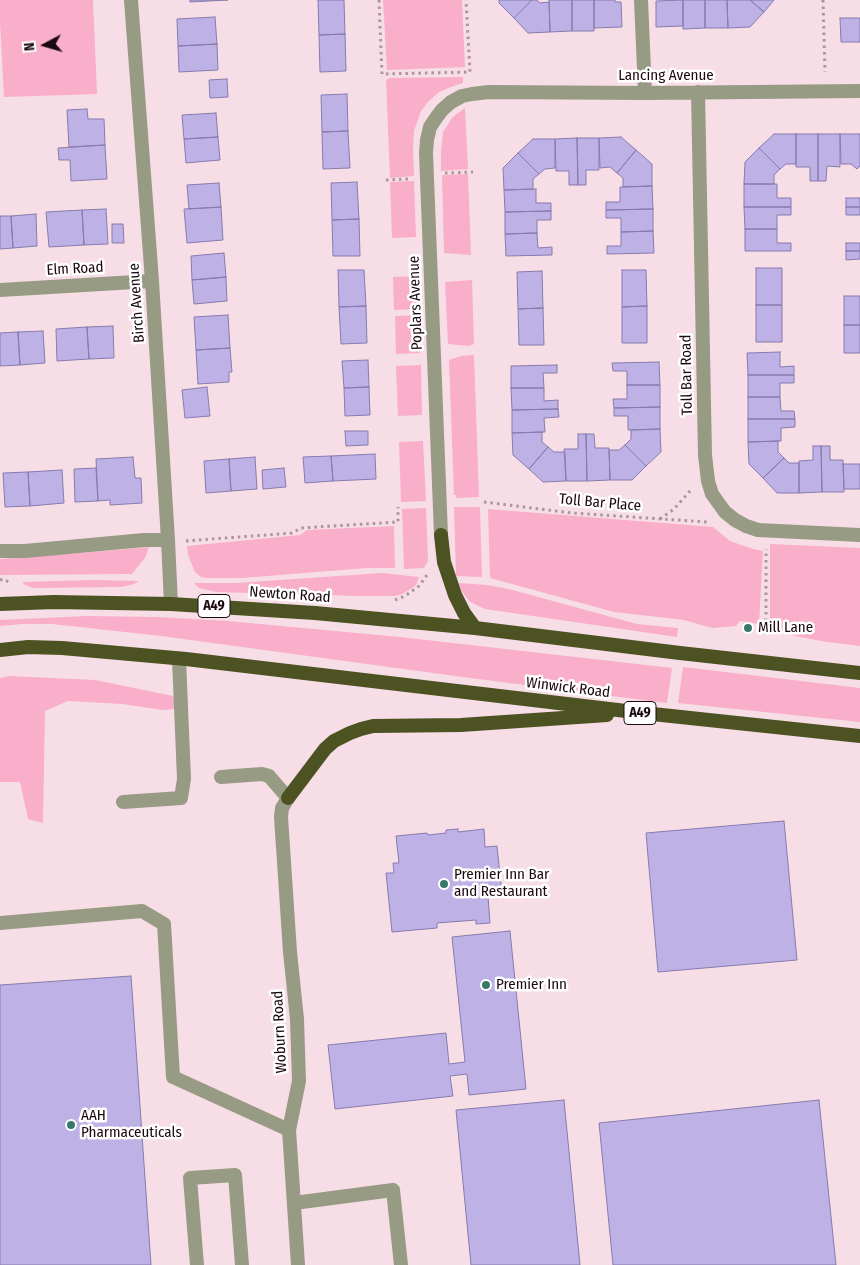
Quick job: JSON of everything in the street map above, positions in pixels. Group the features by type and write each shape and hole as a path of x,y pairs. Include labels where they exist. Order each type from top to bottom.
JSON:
{"highway":[{"path":"441,535 444,562 451,586 464,613 475,628"},
{"name":"Newton Road","path":"0,604 54,602 171,604 315,613 475,628"},
{"name":"A49","path":"475,628 860,673"},
{"name":"A49","path":"0,650 28,647 62,648 179,659"},
{"name":"Winwick Road","path":"179,659 643,713 860,736"},
{"path":"288,798 325,749 334,741 350,732 361,729 374,726 461,725 643,713"}],"street":[{"name":"Birch Avenue","path":"131,0 152,281 171,604"},
{"path":"641,0 645,93"},
{"name":"Lancing Avenue","path":"472,94 489,92 860,91"},
{"name":"Toll Bar Road","path":"698,92 704,446 708,481 712,494 725,512 735,520 758,530 860,535"},
{"name":"Poplars Avenue","path":"441,535 426,153 430,127 442,110 462,96 472,94"},
{"name":"Elm Road","path":"0,290 152,281"},
{"path":"0,551 25,551 144,540 168,540"},
{"path":"123,802 181,798 184,779 179,659"},
{"path":"221,777 262,774 270,776 288,798"},
{"name":"Woburn Road","path":"288,798 282,808 281,817 290,952 297,1019 298,1081 288,1130 298,1265"},
{"path":"0,923 142,911 164,924 173,1076 288,1130"},
{"path":"197,1265 190,1178 236,1175 242,1265"},
{"path":"294,1203 393,1190 401,1265"}],"path":[{"path":"379,0 382,74 470,72 466,0"},
{"path":"823,0 826,91"},
{"path":"427,173 473,172"},
{"path":"660,519 680,504 706,468"},
{"name":"Toll Bar Place","path":"484,502 572,513 716,523"},
{"path":"168,540 183,542 292,533 301,528 398,522 398,507"},
{"path":"765,634 767,530"},
{"path":"388,602 405,596 419,586 430,568"}],"shaded area":[{"path":"0,0 93,0 97,94 4,97"},
{"path":"383,0 462,0 465,67 387,70"},
{"path":"463,77 463,83 439,92 421,111 414,131 414,176 390,178 386,80 390,78"},
{"path":"465,108 468,169 441,171 443,132 452,118"},
{"path":"468,174 471,255 444,253 442,175"},
{"path":"414,181 416,237 392,238 390,182"},
{"path":"417,276 419,309 394,310 393,277"},
{"path":"472,280 474,344 469,346 448,344 445,282"},
{"path":"419,315 420,353 396,354 395,316"},
{"path":"474,355 479,497 456,498 456,495 454,495 449,360 461,356"},
{"path":"421,365 422,415 398,416 396,366"},
{"path":"423,441 426,501 401,502 399,442"},
{"path":"454,507 480,507 482,577 456,576"},
{"path":"426,508 428,561 424,568 404,569 402,509"},
{"path":"488,509 713,527 730,541 763,551 759,624 740,621 736,626 712,628 684,620 614,612 490,578"},
{"path":"394,526 395,568 367,568 242,578 206,578 201,577 195,572 188,555 187,546 300,535 307,530"},
{"path":"770,544 860,548 860,646 795,636 770,629"},
{"path":"149,547 145,558 132,574 0,575 0,559"},
{"path":"382,573 419,577 416,585 395,596 216,592 199,588 194,583 236,583"},
{"path":"139,581 121,587 33,588 22,582"},
{"path":"458,583 509,589 637,624 678,628 677,637 485,609 470,602"},
{"path":"87,616 158,617 228,621 400,637 672,668 667,703 161,636 52,624 0,626 0,620"},
{"path":"683,667 860,688 860,722 678,703"},
{"path":"10,676 95,680 183,698 185,708 163,710 122,704 68,701 45,711 43,823 28,819 20,782 0,782 0,678"}],"building":[{"path":"190,0 228,0 190,2"},
{"path":"318,0 344,0 345,34 319,35"},
{"path":"499,0 532,0 514,18 499,3"},
{"path":"532,0 537,0 540,3 549,2 550,32 528,33 514,18"},
{"path":"549,0 572,0 572,31 550,32"},
{"path":"572,0 594,0 594,31 572,31"},
{"path":"594,0 615,0 615,2 621,2 622,27 594,28"},
{"path":"683,0 705,0 705,28 683,29"},
{"path":"683,0 683,26 656,27 656,1"},
{"path":"705,0 727,0 728,28 705,28"},
{"path":"727,0 750,0 764,12 750,27 728,28"},
{"path":"750,0 774,0 764,12"},
{"path":"215,17 217,44 178,46 177,19"},
{"path":"840,18 860,18 860,42 841,42"},
{"path":"345,34 346,71 320,72 319,35"},
{"path":"217,44 218,70 179,72 178,46"},
{"path":"227,79 228,97 210,98 209,80"},
{"path":"347,94 348,131 322,132 321,95"},
{"path":"87,109 88,119 104,119 105,145 69,147 67,110"},
{"path":"216,113 218,137 184,139 182,115"},
{"path":"348,131 350,168 323,169 322,132"},
{"path":"774,134 796,134 796,164 786,164 780,169 759,148"},
{"path":"796,134 818,134 818,181 810,181 810,167 796,167"},
{"path":"818,134 840,134 840,167 827,166 826,181 818,181"},
{"path":"840,134 860,134 860,166 857,169 851,164 841,164"},
{"path":"218,137 220,160 186,163 184,139"},
{"path":"621,137 636,150 617,173 610,167 600,168 599,138"},
{"path":"577,138 578,185 569,185 569,171 556,171 555,139"},
{"path":"577,138 599,138 599,170 586,170 586,185 578,185"},
{"path":"533,139 555,139 555,168 545,169 539,174 518,153"},
{"path":"105,145 107,179 71,181 70,160 59,160 58,148"},
{"path":"759,148 780,169 774,175 774,184 744,184 745,162"},
{"path":"636,150 652,164 652,186 623,187 623,178 617,173"},
{"path":"518,153 539,174 533,179 533,189 504,190 503,168"},
{"path":"357,182 359,219 332,220 331,183"},
{"path":"219,183 221,207 189,209 187,185"},
{"path":"744,184 777,184 777,198 791,198 791,207 744,207"},
{"path":"652,186 653,209 606,210 606,202 620,202 620,187"},
{"path":"536,189 536,203 551,203 551,211 505,212 504,190"},
{"path":"846,198 860,198 860,207 846,207"},
{"path":"221,207 223,240 187,243 184,209"},
{"path":"744,207 791,207 791,215 777,215 777,229 745,229"},
{"path":"846,207 860,207 860,215 846,215"},
{"path":"106,209 108,244 84,245 82,210"},
{"path":"653,209 653,231 621,232 621,218 606,218 606,210"},
{"path":"82,210 84,245 49,247 46,212"},
{"path":"551,211 551,220 537,220 537,233 505,234 505,212"},
{"path":"36,214 37,246 13,248 11,216"},
{"path":"0,216 11,216 13,248 0,249"},
{"path":"359,219 360,256 333,256 332,220"},
{"path":"112,224 123,224 124,243 112,243"},
{"path":"745,229 777,229 777,243 791,243 791,251 745,251"},
{"path":"653,231 654,253 607,254 607,246 621,246 621,232"},
{"path":"537,233 538,248 552,247 552,255 506,256 505,234"},
{"path":"846,243 860,243 860,251 846,251"},
{"path":"846,251 860,251 860,259 846,260"},
{"path":"224,253 226,277 192,280 191,256"},
{"path":"756,268 782,268 782,305 756,305"},
{"path":"338,270 364,270 366,306 339,307"},
{"path":"622,270 646,270 647,306 622,307"},
{"path":"542,271 543,308 518,309 517,272"},
{"path":"226,277 227,301 194,304 192,280"},
{"path":"844,296 860,296 860,325 844,325"},
{"path":"756,305 782,305 782,342 756,342"},
{"path":"366,306 367,343 341,344 339,307"},
{"path":"647,306 647,343 622,343 622,307"},
{"path":"543,308 544,345 519,345 518,309"},
{"path":"228,315 230,348 196,350 194,317"},
{"path":"844,325 860,325 860,353 844,353"},
{"path":"113,326 114,358 89,359 87,327"},
{"path":"87,327 89,359 57,361 56,329"},
{"path":"43,331 45,363 20,365 18,332"},
{"path":"18,332 20,365 0,366 0,333"},
{"path":"230,348 232,372 229,372 229,382 198,384 196,350"},
{"path":"780,352 780,367 794,366 794,375 748,375 747,353"},
{"path":"368,360 369,387 344,388 342,361"},
{"path":"659,362 660,385 627,385 627,371 613,371 612,363"},
{"path":"557,365 557,373 543,373 544,388 511,388 511,366"},
{"path":"748,375 794,375 794,383 780,383 780,397 748,397"},
{"path":"627,385 660,385 660,407 614,408 613,399 627,399"},
{"path":"207,387 210,416 185,418 182,390"},
{"path":"369,387 370,415 345,416 344,388"},
{"path":"511,388 544,388 544,401 558,400 558,409 512,410"},
{"path":"748,397 780,397 781,411 794,411 795,419 748,419"},
{"path":"660,407 660,429 628,430 628,416 614,416 614,408"},
{"path":"558,409 559,417 544,418 545,432 512,433 512,410"},
{"path":"748,419 795,419 795,427 781,428 781,441 748,442"},
{"path":"660,429 661,452 646,466 625,445 631,439 631,430"},
{"path":"345,431 368,431 368,445 346,446"},
{"path":"542,432 542,442 548,447 529,469 513,455 512,433"},
{"path":"578,434 586,434 587,481 566,481 564,449 578,449"},
{"path":"586,434 594,434 595,448 609,448 610,480 587,481"},
{"path":"778,441 778,452 784,458 763,478 749,464 748,442"},
{"path":"625,445 646,466 632,480 610,480 609,450 619,450"},
{"path":"813,446 821,446 822,492 799,493 799,461 813,460"},
{"path":"821,446 830,446 830,460 843,460 844,492 822,492"},
{"path":"548,447 554,452 565,452 566,481 543,482 529,469"},
{"path":"375,454 376,479 333,481 331,456"},
{"path":"331,456 333,481 305,483 303,457"},
{"path":"133,457 135,478 141,478 142,503 110,505 110,500 98,501 96,459"},
{"path":"255,457 257,489 231,491 229,459"},
{"path":"784,458 789,463 799,463 799,493 777,493 763,478"},
{"path":"229,459 231,491 206,493 204,461"},
{"path":"843,464 860,464 860,489 844,489"},
{"path":"96,468 98,501 75,502 74,469"},
{"path":"284,468 286,487 263,489 262,470"},
{"path":"62,470 64,503 30,506 28,472"},
{"path":"28,472 30,506 5,507 3,473"},
{"path":"784,821 797,960 658,972 646,833"},
{"name":"Premier Inn Bar and Restaurant","path":"458,829 458,832 484,829 485,847 497,846 502,894 488,896 490,923 476,924 476,920 437,923 437,928 392,932 386,873 394,873 393,863 399,863 396,836 446,833 446,830"},
{"name":"Premier Inn","path":"510,931 526,1089 469,1095 467,1074 450,1076 453,1096 335,1109 328,1045 446,1033 449,1064 465,1062 452,937"},
{"name":"AAH Pharmaceuticals","path":"131,976 151,1265 0,1265 0,985"},
{"path":"564,1100 580,1265 471,1265 456,1110"},
{"path":"819,1100 836,1265 613,1265 599,1123"}],"place":[{"name":"Mill Lane","path":"748,628"},
{"name":"Premier Inn Bar and Restaurant","path":"444,884"},
{"name":"Premier Inn","path":"486,985"},
{"name":"AAH Pharmaceuticals","path":"71,1125"}]}
